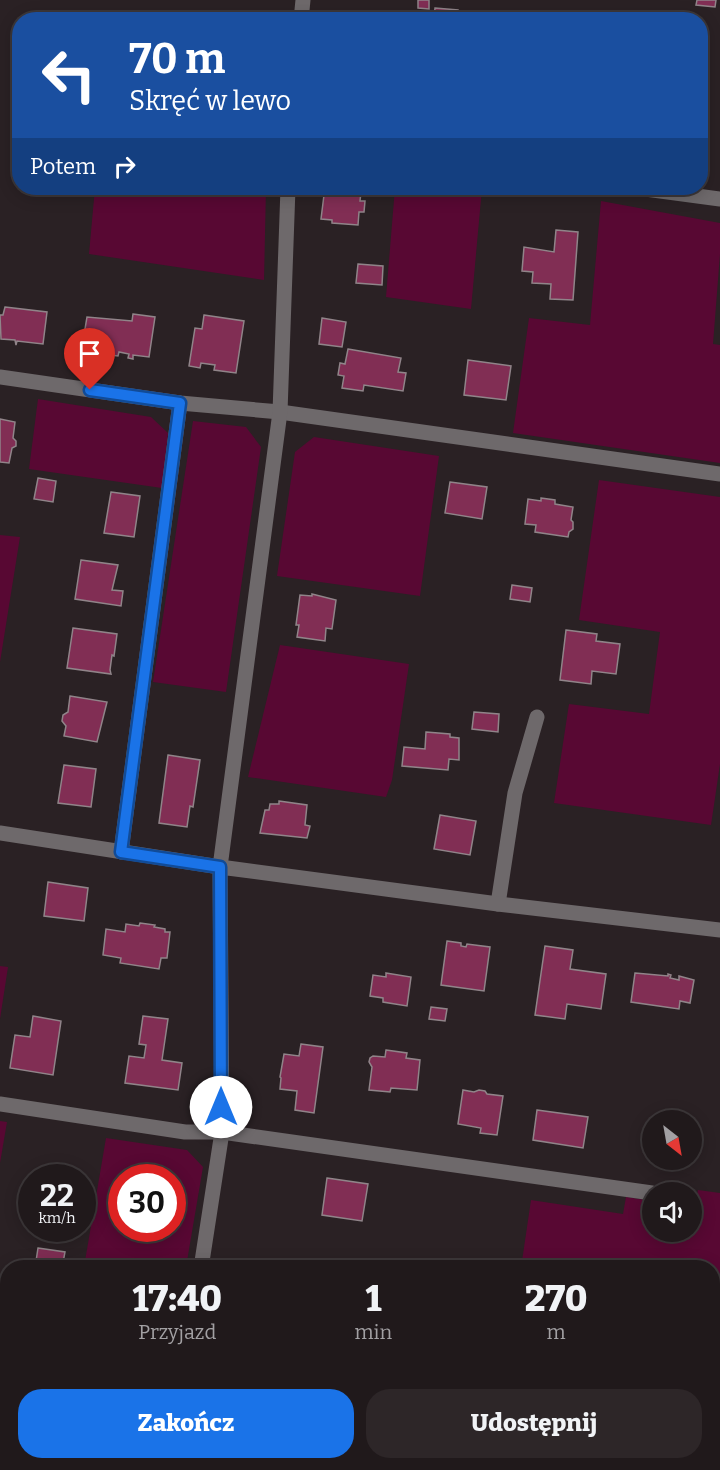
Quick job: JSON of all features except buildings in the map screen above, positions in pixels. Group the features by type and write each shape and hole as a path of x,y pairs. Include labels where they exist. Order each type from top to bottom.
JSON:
{"street":[{"path":"202,1260 222,1132 220,867 280,412 288,195"},
{"path":"690,195 720,199"},
{"path":"0,377 180,403 280,412 720,474"},
{"path":"121,852 180,403"},
{"path":"498,904 515,793 537,717"},
{"path":"0,833 220,867 498,904 720,930"},
{"path":"0,1104 185,1132 222,1132 642,1192"}],"shaded area":[{"path":"94,195 266,195 264,280 89,254"},
{"path":"394,195 481,195 471,309 386,297"},
{"path":"601,201 720,223 713,344 720,345 720,463 513,433 529,318 590,325"},
{"path":"38,399 151,417 168,433 162,488 29,469"},
{"path":"193,421 246,427 261,447 226,692 153,682"},
{"path":"314,437 439,456 420,596 277,576 295,452"},
{"path":"599,480 720,497 720,764 711,825 554,803 569,704 649,714 660,632 579,620"},
{"path":"0,535 20,537 0,662"},
{"path":"280,645 409,664 392,780 386,797 248,777"},
{"path":"0,966 8,967 0,1019"},
{"path":"0,1121 7,1122 0,1163"},
{"path":"106,1138 187,1150 203,1167 187,1260 85,1260 88,1242 96,1242 96,1197"},
{"path":"702,1191 720,1193 720,1260 522,1260 531,1200 623,1214 626,1197 642,1199 642,1242 702,1242"}],"route":[{"path":"90,390 180,403 121,852 220,867 221,1107"}]}
